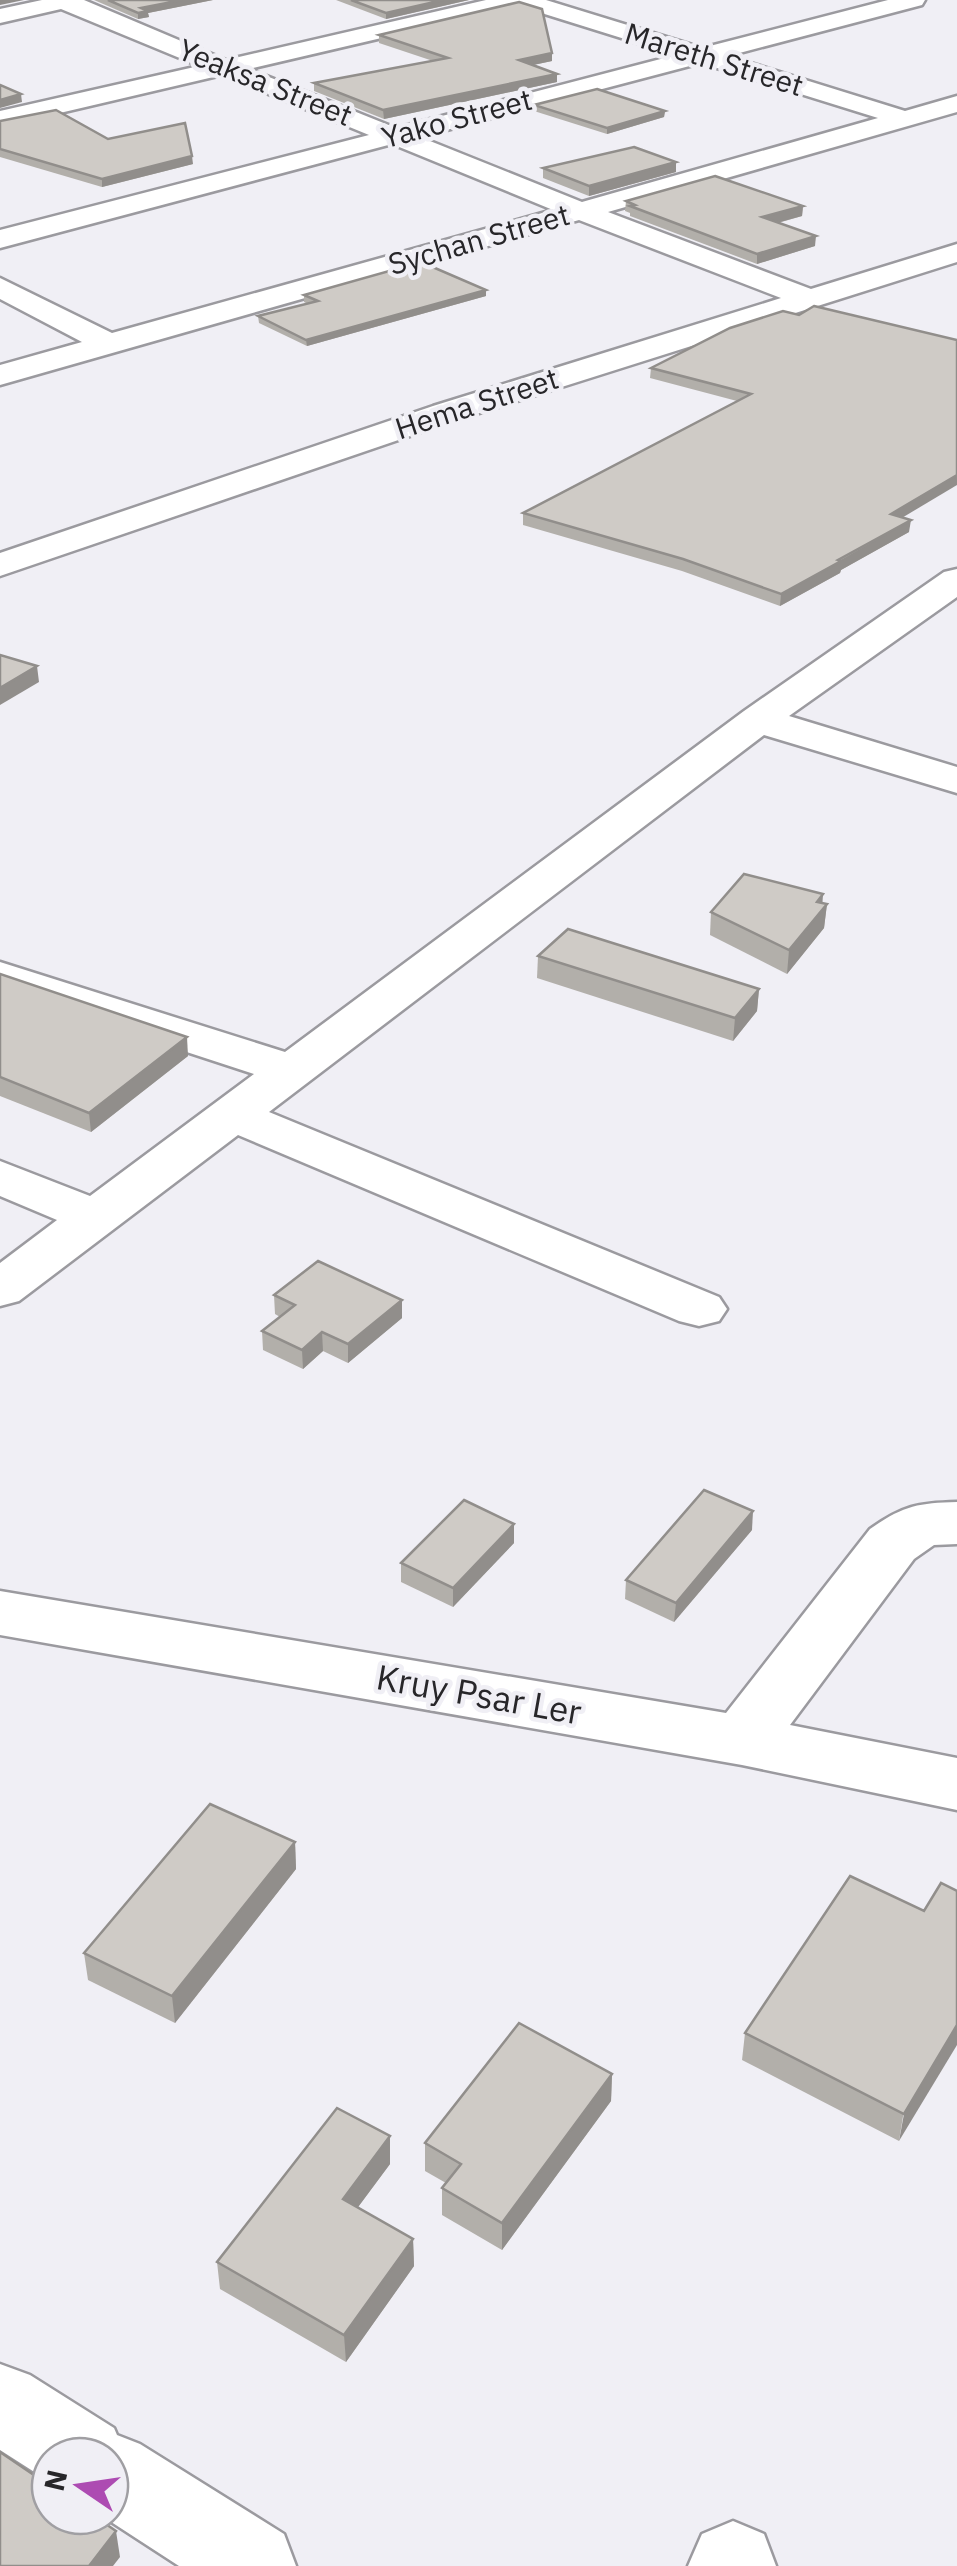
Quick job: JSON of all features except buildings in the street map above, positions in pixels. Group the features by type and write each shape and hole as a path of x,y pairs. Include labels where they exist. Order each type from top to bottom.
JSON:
{"street":[{"path":"0,119 515,0"},
{"name":"Mareth Street","path":"523,0 906,119"},
{"name":"Yako Street","path":"0,238 914,0"},
{"path":"0,16 64,1"},
{"name":"Yeaksa Street","path":"64,1 806,298"},
{"name":"Sychan Street","path":"0,375 957,104"},
{"name":"Hema Street","path":"0,565 444,413 957,252"},
{"path":"0,287 109,344"},
{"path":"0,1289 758,720 957,580"},
{"path":"758,720 957,780"},
{"path":"0,976 292,1070"},
{"path":"233,1114 699,1309"},
{"path":"0,1177 96,1218"},
{"path":"742,1740 892,1544 920,1524 957,1523"},
{"name":"Kruy Psar Ler","path":"0,1613 742,1740 957,1784"},
{"path":"0,2402 53,2436"},
{"path":"130,2486 252,2564"}]}
